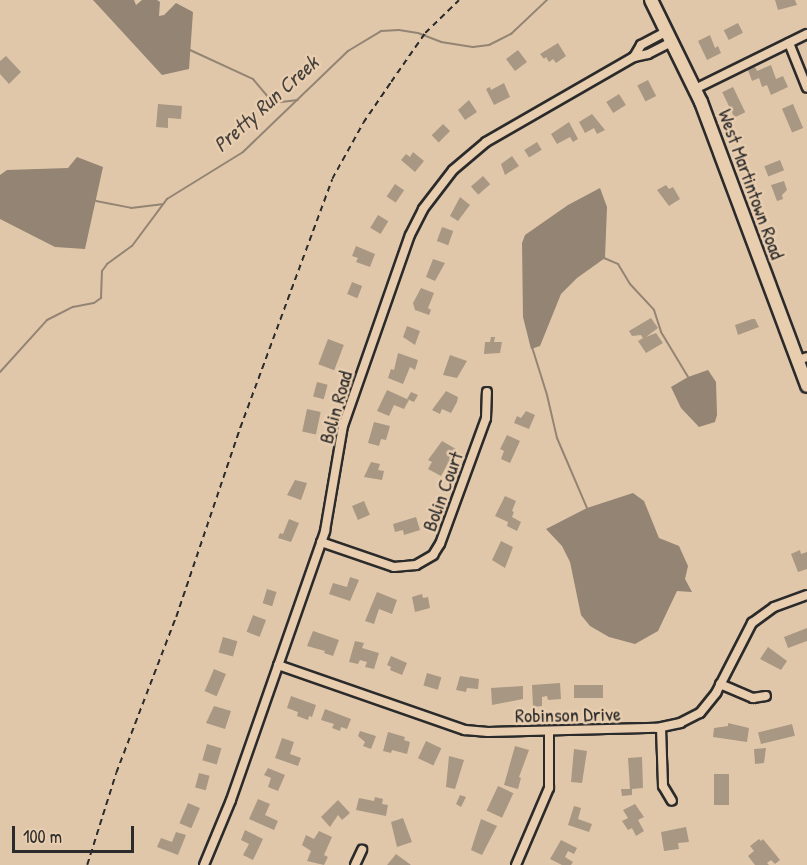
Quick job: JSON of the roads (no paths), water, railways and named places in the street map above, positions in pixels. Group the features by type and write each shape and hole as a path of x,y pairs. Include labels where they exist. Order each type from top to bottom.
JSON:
{"main road":[{"name":"West Martintown Road","path":"651,0 695,89 802,358 807,386"}],"street":[{"path":"695,89 807,34"},
{"name":"Bolin Road","path":"204,865 231,800 321,542 331,504 343,426 410,235 432,196 453,170 486,142 634,57 641,45 670,36"},
{"path":"789,43 807,88"},
{"name":"Bolin Court","path":"321,542 394,567 416,565 433,555 440,544 486,418 487,392"},
{"name":"Robinson Drive","path":"278,665 465,730 549,731 661,728 691,719 706,707 752,623 774,607 807,595"},
{"path":"720,684 753,698 766,696"},
{"path":"661,728 663,786 672,801"},
{"path":"516,865 549,788 549,731"},
{"path":"356,865 362,850"}],"waterway":[{"name":"Pretty Run Creek","path":"0,372 47,320 73,307 94,303 101,298 102,271 107,264 132,246 167,199 243,152 348,51 381,31 399,30 418,33 441,42 473,47 489,45 511,34 547,0"},
{"path":"190,50 253,79 273,103 298,100"},
{"path":"96,201 131,208 162,204"},
{"path":"604,258 618,264 630,284 654,310 661,332 688,377"},
{"path":"532,347 557,438 587,508"}]}
